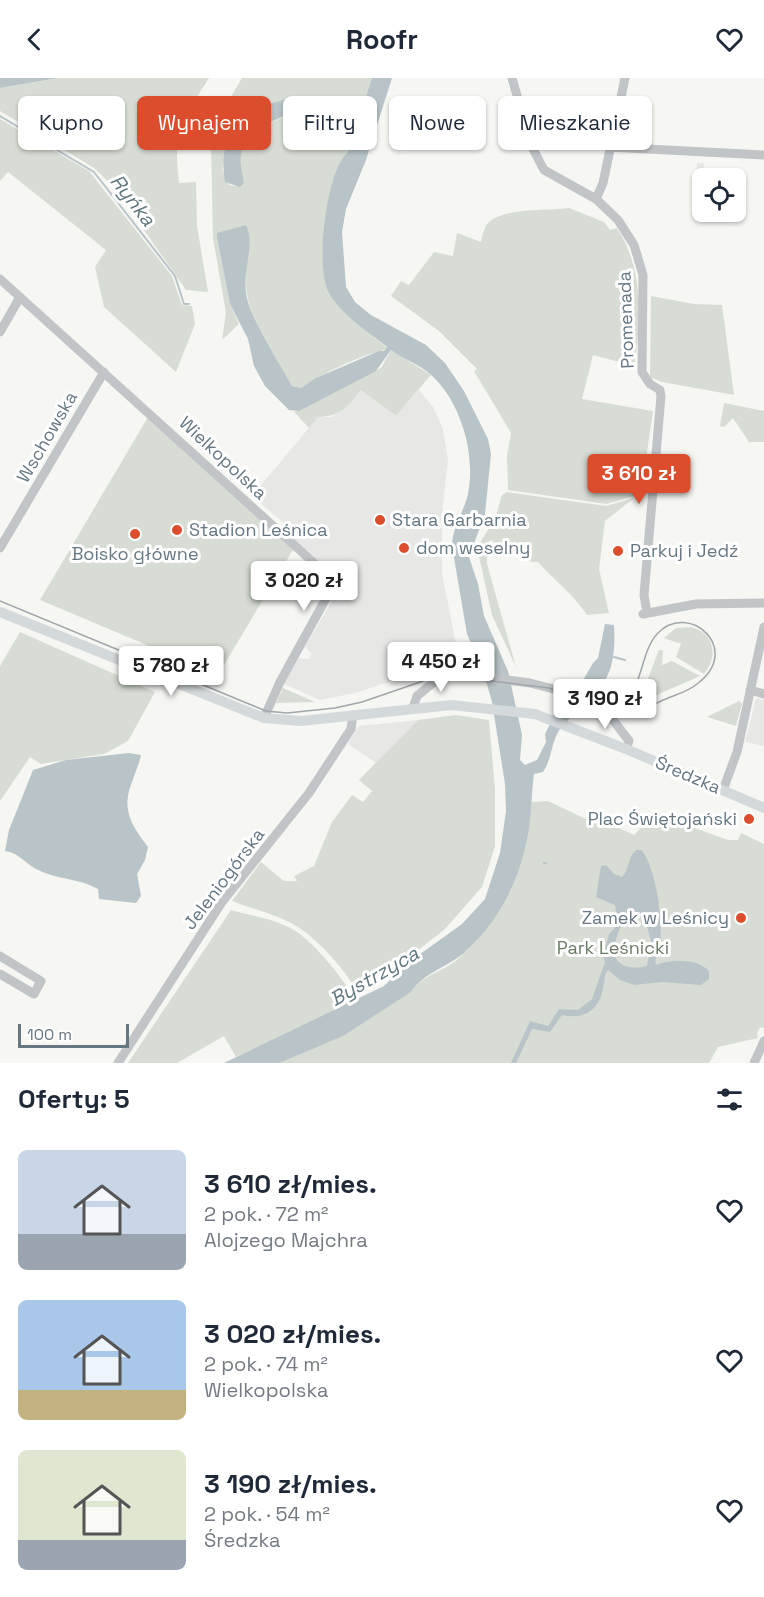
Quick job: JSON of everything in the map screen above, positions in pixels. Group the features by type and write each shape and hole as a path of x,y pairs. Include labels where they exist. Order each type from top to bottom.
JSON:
{"main road":[{"name":"Średzka","path":"0,612 264,718 301,721 413,708 470,706 534,714 549,717 628,745 764,808"}],"street":[{"name":"Promenada","path":"512,78 531,145 544,170 596,199 623,227 639,254 643,275 642,372 650,384 660,390 644,595 645,614 696,604 764,603"},
{"path":"621,96 625,78"},
{"path":"652,149 764,155"},
{"path":"596,199 603,183 608,150"},
{"name":"Wielkopolska","path":"0,279 335,582 280,682 264,718"},
{"path":"0,332 20,297"},
{"name":"Wschowska","path":"0,548 104,372"},
{"path":"723,790 737,752 764,627"},
{"path":"413,708 417,696 434,682 445,677 462,674 530,683 565,692 593,703 612,716 628,745"},
{"path":"750,690 764,694"},
{"name":"Jeleniogórska","path":"118,1063 222,902 304,801 351,729 353,715"},
{"path":"0,956 41,981 34,994 0,974"},
{"path":"754,1063 764,1041"}],"shaded area":[{"path":"0,78 58,78 0,88"},
{"path":"372,78 392,78 377,125 377,96 366,96"},
{"path":"283,100 283,117 271,123 271,104"},
{"path":"225,150 243,150 240,162 244,183 240,187 225,182 223,163"},
{"path":"348,150 369,150 346,209 342,232 346,287 355,302 371,315 426,345 445,363 464,391 488,439 491,454 485,514 469,557 478,584 484,616 508,671 522,735 520,760 525,765 537,760 546,742 545,734 555,714 563,715 598,658 605,624 614,625 614,649 606,680 592,698 565,722 555,739 543,772 534,774 529,826 520,867 507,898 478,939 459,957 423,979 411,992 343,1036 279,1063 224,1063 384,986 409,962 462,924 485,899 500,853 506,811 505,784 492,702 482,667 467,634 452,546 454,532 468,494 470,478 468,446 458,413 441,385 430,374 391,350 376,371 299,411 289,410 265,386 254,366 248,339 230,304 217,233 246,225 250,242 246,293 259,328 292,386 301,388 316,378 379,351 384,351 387,347 349,317 336,303 325,282 323,244 328,200 333,180"},
{"path":"697,163 704,163 704,168 696,168"},
{"path":"361,390 396,416 419,390 433,407 443,429 448,460 442,514 442,573 460,665 435,667 355,693 320,700 284,684 299,658 309,659 312,654 305,647 343,582 288,534 291,529 252,496 318,417 332,417 345,409"},
{"path":"756,698 764,700 764,746 745,742"},
{"path":"418,720 376,763 348,744 359,726"},
{"path":"129,753 141,755 127,800 128,809 133,824 148,847 145,860 137,874 141,896 136,903 99,899 98,889 91,885 44,873 32,867 22,858 5,851 9,830 33,770 66,760"},
{"path":"636,850 642,850 655,883 660,910 661,936 656,965 676,961 691,962 709,971 709,979 701,985 662,982 634,985 620,980 608,970 600,1000 591,1011 578,1016 562,1015 550,1032 532,1029 516,1063 511,1063 530,1021 548,1026 559,1009 578,1010 592,999 605,962 603,956 609,934 618,924 615,905 596,897 601,866 606,865 614,874 622,877","holes":["642,916 645,918 651,942 647,966 632,967 621,964 617,960 614,948 621,927"]}],"green space":[{"path":"58,78 209,78 198,96 137,96 137,150 177,150 179,183 196,182 197,226 208,292 186,290 113,186 94,168 64,150 125,150 125,96 18,96 18,122 0,111 0,88"},
{"path":"242,78 372,78 366,96 283,96 283,112 271,118 271,96 231,96"},
{"path":"283,117 283,150 348,150 340,163 329,200 324,245 326,283 330,295 349,317 387,348 344,365 301,388 292,386 264,339 250,305 246,287 246,270 250,252 217,238 230,304 239,324 222,340 226,313 213,238 211,150 227,150 222,170 229,185 236,186 242,150 271,150 271,123"},
{"path":"0,119 18,130 18,150 53,150 89,171 172,276 182,305 192,306 195,324 176,372 104,307 95,267 106,250 8,172 0,181"},
{"path":"569,208 604,222 610,230 617,228 632,260 638,295 637,349 634,366 593,355 582,399 653,411 641,494 606,504 508,490 507,456 511,433 474,371 477,369 439,331 391,296 401,281 409,285 434,252 453,256 457,233 481,242 487,224 503,215 514,212"},
{"path":"651,296 694,304 722,305 734,395 662,382 650,377"},
{"path":"391,350 431,375 396,416 361,390 343,410 333,415 318,417 309,428 294,412 381,368"},
{"path":"724,403 764,411 764,442 749,442 733,418 724,427 720,426"},
{"name":"Stadion Leśnica","path":"148,417 294,548 218,675 40,600"},
{"path":"507,492 606,506 634,498 605,521 599,569 609,613 587,615 538,562 532,562 490,540 487,547 487,564 516,667 492,615 477,547 495,519 502,495"},
{"path":"691,627 705,634 712,646 712,660 704,674 676,657 681,644 664,638 676,628"},
{"path":"20,632 155,692 128,741 104,754 41,764 30,757 0,801 0,666"},
{"path":"659,650 663,650 662,665 672,661 700,676 643,701 641,697"},
{"path":"283,688 315,702 276,703"},
{"path":"739,701 742,704 736,726 707,717"},
{"path":"456,715 489,720 495,789 495,846 482,887 444,930 395,968 357,992 329,954 302,929 279,917 232,901 261,862 284,881 297,881 294,876 314,866 332,822 352,795 363,802 372,791 359,780 418,720"},
{"name":"Park Leśnicki","path":"548,801 594,823 619,828 634,835 652,816 671,820 668,827 689,826 728,840 738,840 741,833 764,844 764,1028 760,1027 757,1033 758,1038 718,1047 709,1063 279,1063 411,992 421,981 459,958 490,924 511,887 524,847 531,802"},
{"path":"231,910 279,923 301,935 328,962 356,1002 236,1057 224,1036 177,1063 128,1063"}],"waterway":[{"name":"Ryńka","path":"0,116 94,172 175,276 184,304 189,304"},
{"path":"614,657 625,660"}],"tram line":[{"path":"0,601 266,711 287,713 335,708 362,702 429,679 452,676 549,688 625,715 642,710 697,684 710,670 715,657 713,644 706,633 696,626 683,623 670,625 657,634 648,648 634,690 629,697 613,706 597,703"}],"place":[{"name":"Stara Garbarnia","path":"380,520"},
{"name":"Stadion Leśnica","path":"177,530"},
{"name":"Boisko główne","path":"135,534"},
{"name":"dom weselny","path":"404,548"},
{"name":"Parkuj i Jedź","path":"618,551"},
{"name":"Plac Świętojański","path":"749,819"},
{"name":"Zamek w Leśnicy","path":"741,918"}],"water label":[{"name":"Bystrzyca","path":"374,976"}]}
